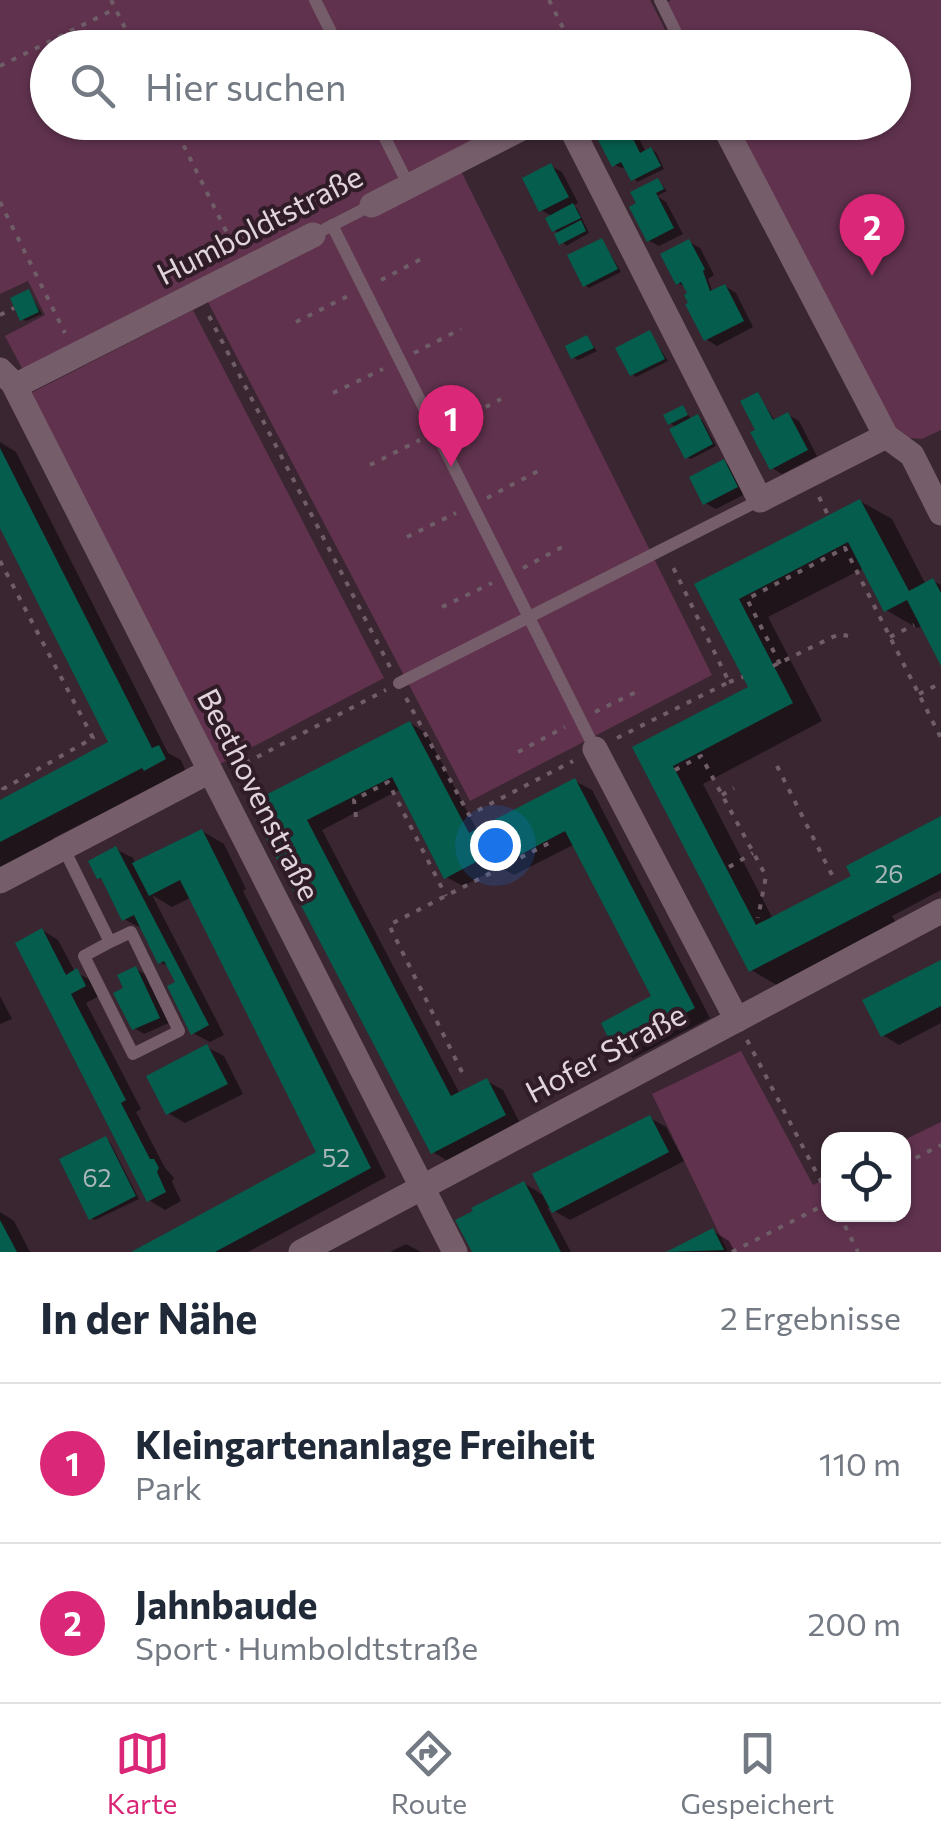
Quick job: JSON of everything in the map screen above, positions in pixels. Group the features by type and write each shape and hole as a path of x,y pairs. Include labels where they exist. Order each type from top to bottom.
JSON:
{"street":[{"name":"Humboldtstraße","path":"372,205 499,140"},
{"path":"577,140 760,500 886,436"},
{"path":"731,140 886,436 912,455 941,513"},
{"name":"Humboldtstraße","path":"7,378 76,356 323,230"},
{"name":"Beethovenstraße","path":"7,378 454,1252"},
{"path":"595,749 737,1020"},
{"path":"0,881 212,776"},
{"name":"Hofer Straße","path":"301,1252 941,911"}],"lane":[{"path":"315,0 330,30"},
{"path":"660,0 675,30"},
{"path":"386,140 409,186"},
{"name":"Humboldtstraße","path":"323,230 372,205"},
{"path":"323,230 364,288 595,749"},
{"path":"398,683 760,500"},
{"path":"63,848 110,942"},
{"path":"131,932 179,1031 133,1054 84,956 110,942 131,932"}],"path":[{"path":"111,0 125,30"},
{"path":"549,0 564,30"},
{"path":"73,30 115,9"},
{"path":"0,66 30,51"},
{"path":"181,140 245,270"},
{"path":"0,202 76,356"},
{"path":"296,322 423,258"},
{"path":"197,294 469,815 742,677"},
{"path":"0,315 14,308"},
{"path":"333,393 461,328"},
{"path":"370,465 501,399"},
{"path":"406,537 540,470"},
{"path":"442,608 566,545"},
{"path":"848,636 839,634 777,665 747,599 844,547 941,738"},
{"path":"665,551 730,682"},
{"path":"0,561 93,738 3,789 6,797"},
{"path":"890,637 914,624"},
{"path":"212,776 398,683"},
{"path":"919,694 941,683"},
{"path":"518,752 636,692"},
{"path":"675,770 701,756 766,876 758,918"},
{"path":"777,766 835,881"},
{"path":"356,817 354,800 388,782 446,896"},
{"path":"722,795 734,788"},
{"path":"462,1072 389,925 555,840"},
{"path":"730,866 754,853"},
{"path":"737,1020 821,1182"},
{"path":"911,1161 941,1146"},
{"path":"733,1252 821,1207"},
{"path":"843,1222 858,1252"}],"shaded area":[{"path":"0,0 650,0 665,30 30,30 30,140 502,140 457,163 712,675 470,801 200,287 26,376 5,336 45,315 28,281 0,294"},
{"path":"671,0 941,0 941,430 922,439 886,436 732,140 911,140 911,30 675,30 662,5"},
{"path":"193,310 384,678 220,764 31,393"},
{"path":"741,1051 813,1185 821,1181 821,1222 911,1222 911,1137 941,1122 941,1252 728,1252 652,1094"}],"building":[{"path":"598,140 634,140 640,153 651,147 661,166 631,181 621,162 612,167"},
{"path":"551,163 569,197 539,212 522,178"},
{"path":"658,178 664,189 656,193 674,228 647,242 629,207 636,203 630,192"},
{"path":"573,203 581,218 552,232 545,218"},
{"path":"581,220 586,231 559,245 554,234"},
{"path":"602,238 618,269 583,287 567,255"},
{"path":"689,239 705,269 710,291 725,284 744,321 704,341 685,304 687,293 681,282 676,285 660,254"},
{"path":"29,289 39,312 20,321 10,298"},
{"path":"650,330 665,359 630,376 615,348"},
{"path":"587,335 594,348 571,359 565,346"},
{"path":"758,392 773,420 788,412 808,450 770,470 750,432 755,430 740,401"},
{"path":"683,405 688,415 668,425 663,415"},
{"path":"698,414 713,444 685,459 669,429"},
{"path":"0,448 152,748 159,745 166,759 0,842 0,800 108,742 0,528"},
{"path":"724,459 738,487 703,505 689,477"},
{"path":"860,499 909,591 933,578 941,593 941,666 907,600 884,612 848,542 739,599 793,703 673,766 756,925 851,876 846,866 941,816 941,873 749,972 632,747 748,687 694,584"},
{"path":"410,721 469,833 575,778 695,1008 614,1050 601,1023 651,996 565,831 495,868 489,855 444,879 392,777 307,820 451,1096 487,1078 506,1115 431,1154 248,804"},
{"path":"202,829 371,1168 215,1252 131,1252 316,1152 180,880 149,896 132,863"},
{"path":"116,846 209,1025 191,1035 167,986 175,982 164,961 158,964 134,915 122,921 88,861"},
{"path":"42,928 66,975 77,968 86,986 71,994 126,1100 121,1103 150,1159 159,1168 157,1172 166,1192 147,1202 15,943"},
{"path":"941,960 941,1006 881,1037 862,1000"},
{"path":"136,966 160,1018 132,1030 113,993 123,988 117,975"},
{"path":"207,1044 228,1084 166,1115 146,1076"},
{"path":"650,1115 669,1152 552,1213 532,1174"},
{"path":"106,1136 136,1196 89,1220 59,1159"},
{"path":"524,1181 561,1252 472,1252 455,1220"},
{"path":"0,1220 17,1252 0,1252"},
{"path":"713,1228 724,1250 666,1252"}],"place":[{"name":"Jahnbaude","path":"872,276"},
{"name":"Kleingartenanlage Freiheit","path":"451,467"}]}
